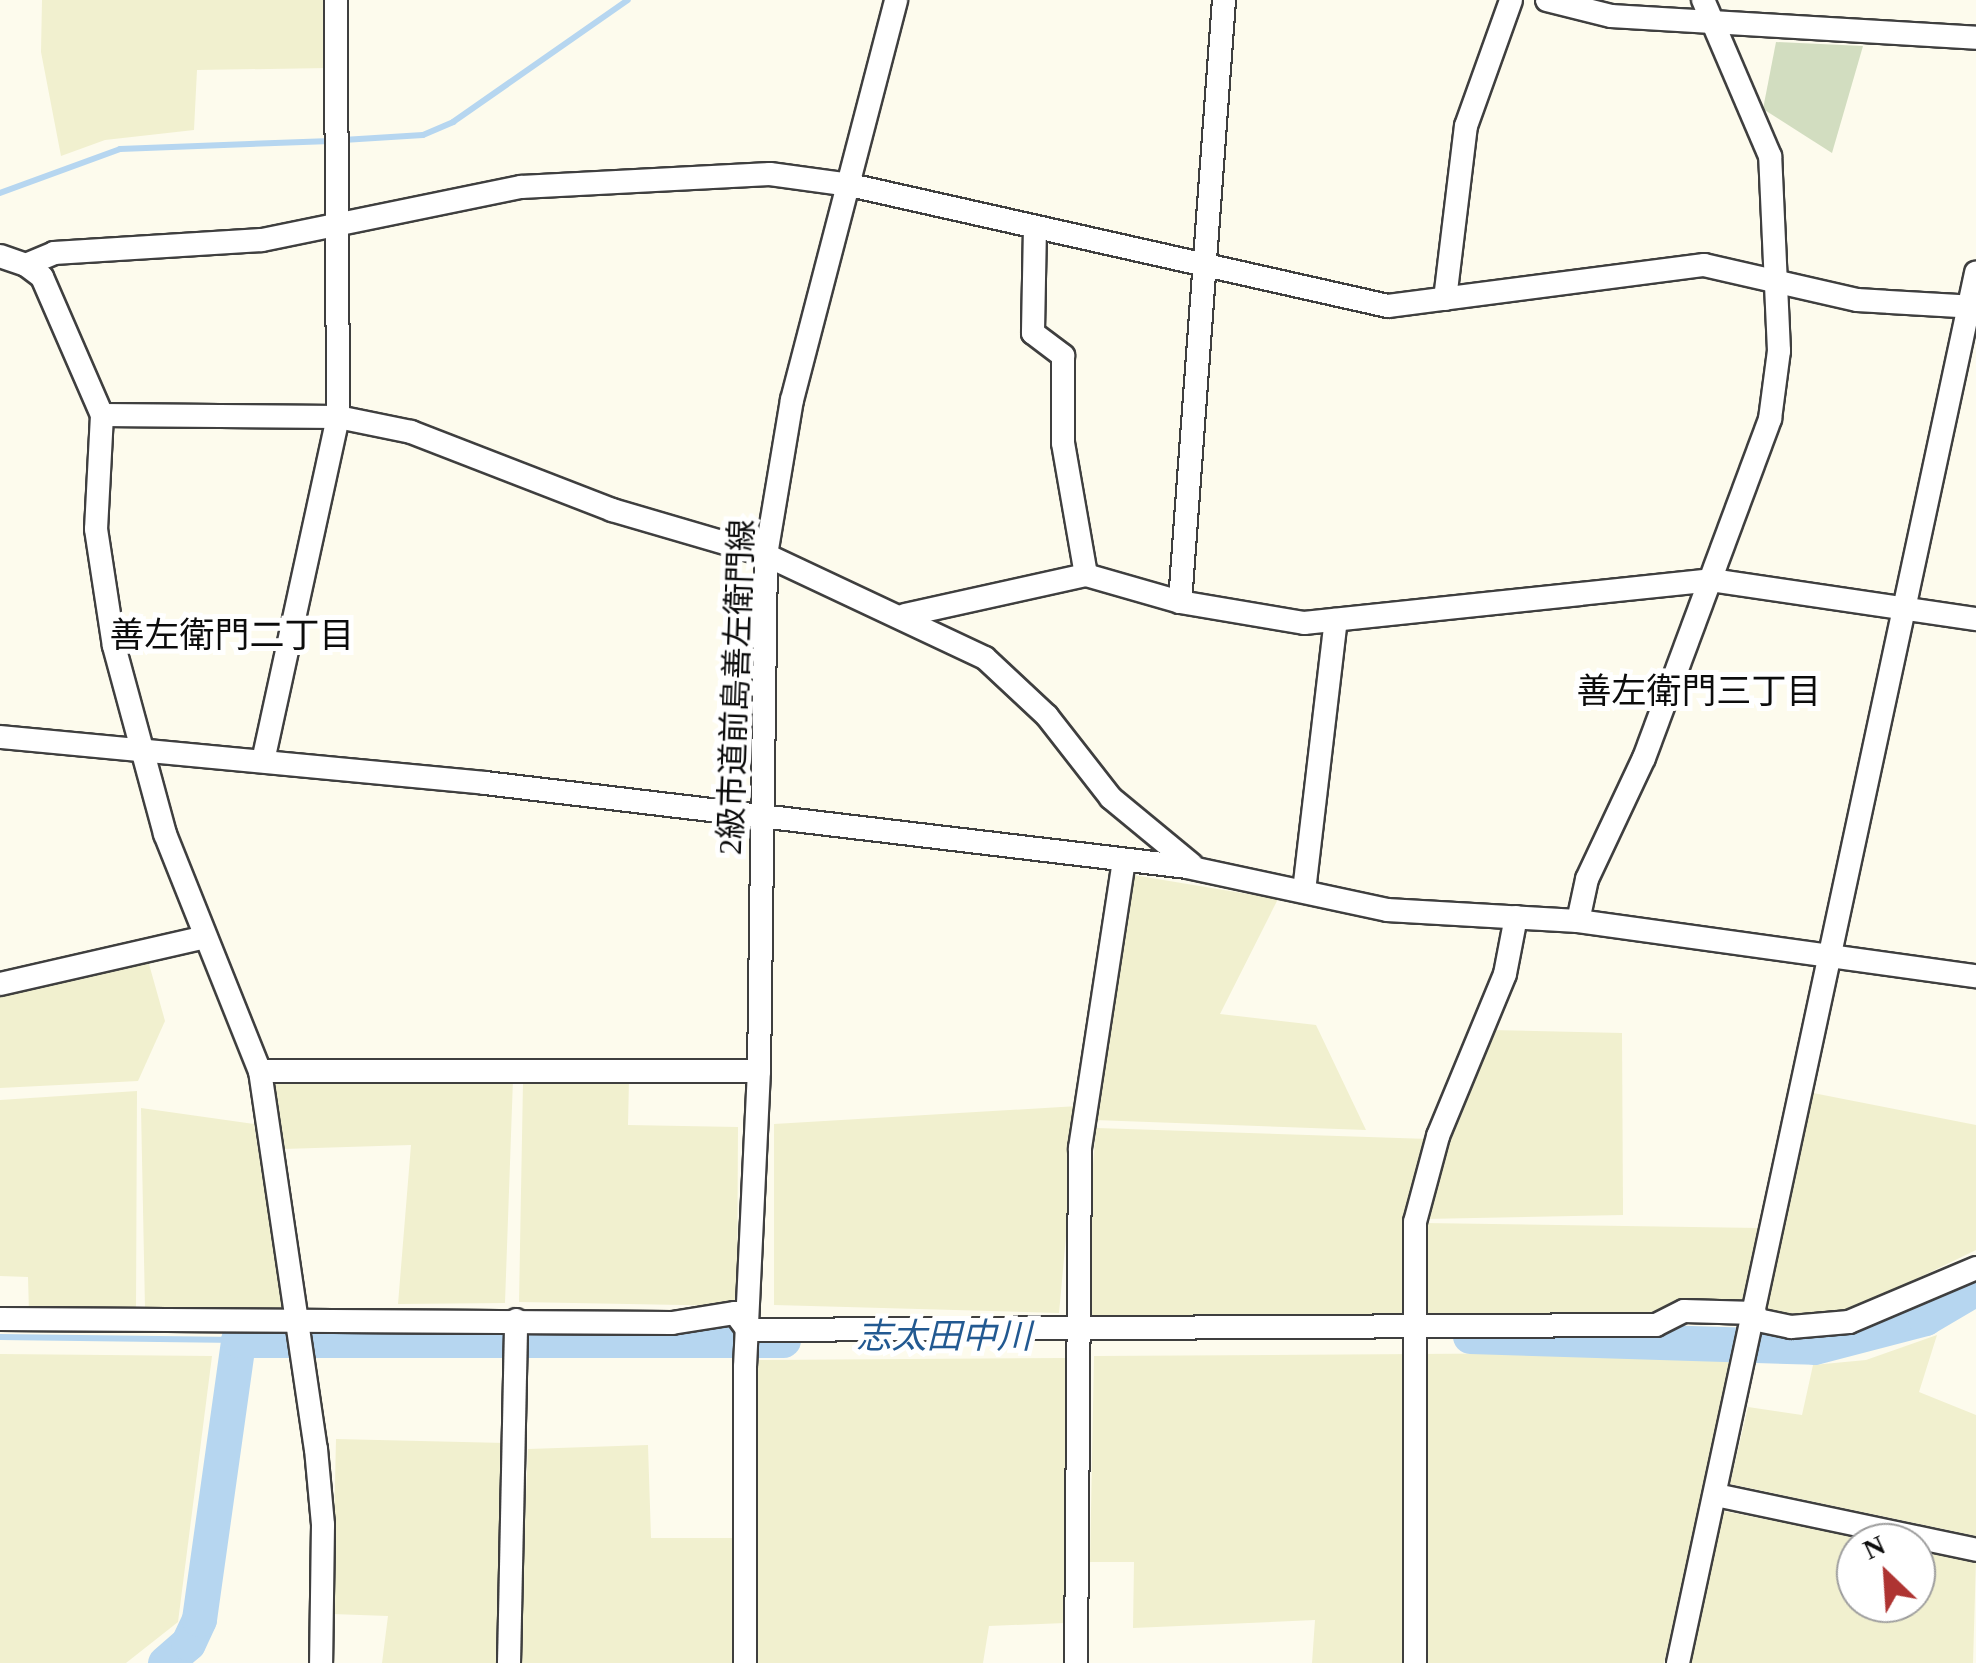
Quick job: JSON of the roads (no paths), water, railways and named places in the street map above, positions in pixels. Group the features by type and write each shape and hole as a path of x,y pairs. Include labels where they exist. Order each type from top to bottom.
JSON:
{"street":[{"path":"264,762 338,417 336,0"},
{"name":"2級市道前島善左衛門線","path":"745,1663 746,1367 759,1071 766,555 792,400 896,0"},
{"path":"1180,602 1224,0"},
{"path":"1445,299 1466,126 1511,0"},
{"path":"1547,0 1708,24 1976,38"},
{"path":"1578,921 1587,879 1644,758 1770,419 1778,286 1770,156 1708,24 1703,0"},
{"path":"8,254 262,240 521,188 770,174 850,185 1388,306 1704,265 1778,286 1857,300 1972,307"},
{"path":"1035,227 1033,332 1063,356 1063,443 1086,575"},
{"path":"8,254 42,277 102,415 96,529 114,646 148,750 165,834 260,1072 323,1524 321,1663"},
{"path":"1678,1663 1972,307 1976,273"},
{"path":"102,415 338,417 411,432 612,510 766,555 906,615 1000,671 1047,716 1111,798 1170,852 1204,870"},
{"path":"906,615 1086,575 1180,602 1304,622 1711,580 1976,619"},
{"path":"1304,890 1336,620"},
{"path":"0,737 264,762 1204,870 1387,910 1578,921 1976,976"},
{"path":"1076,1663 1080,1148 1124,862"},
{"path":"1415,1663 1415,1324 1420,1205 1438,1136 1505,974 1516,917"},
{"path":"0,984 205,937"},
{"path":"260,1072 759,1071"},
{"path":"0,1319 672,1323 735,1313 748,1330 1080,1324 1656,1325 1684,1311 1791,1327 1849,1322 1976,1268"},
{"path":"509,1663 516,1320"},
{"path":"1716,1495 1976,1550"}],"waterway":[{"path":"343,140 423,135 453,122 628,0"},
{"path":"0,193 120,149 331,141"},
{"name":"志太田中川","path":"1470,1336 1814,1347 1925,1318 1976,1288"},
{"path":"0,1337 238,1340"},
{"name":"志太田中川","path":"165,1663 188,1643 199,1619 238,1340 783,1340"}],"district":[{"name":"善左衛門二丁目","path":"232,636"},
{"name":"善左衛門三丁目","path":"1699,692"}]}
